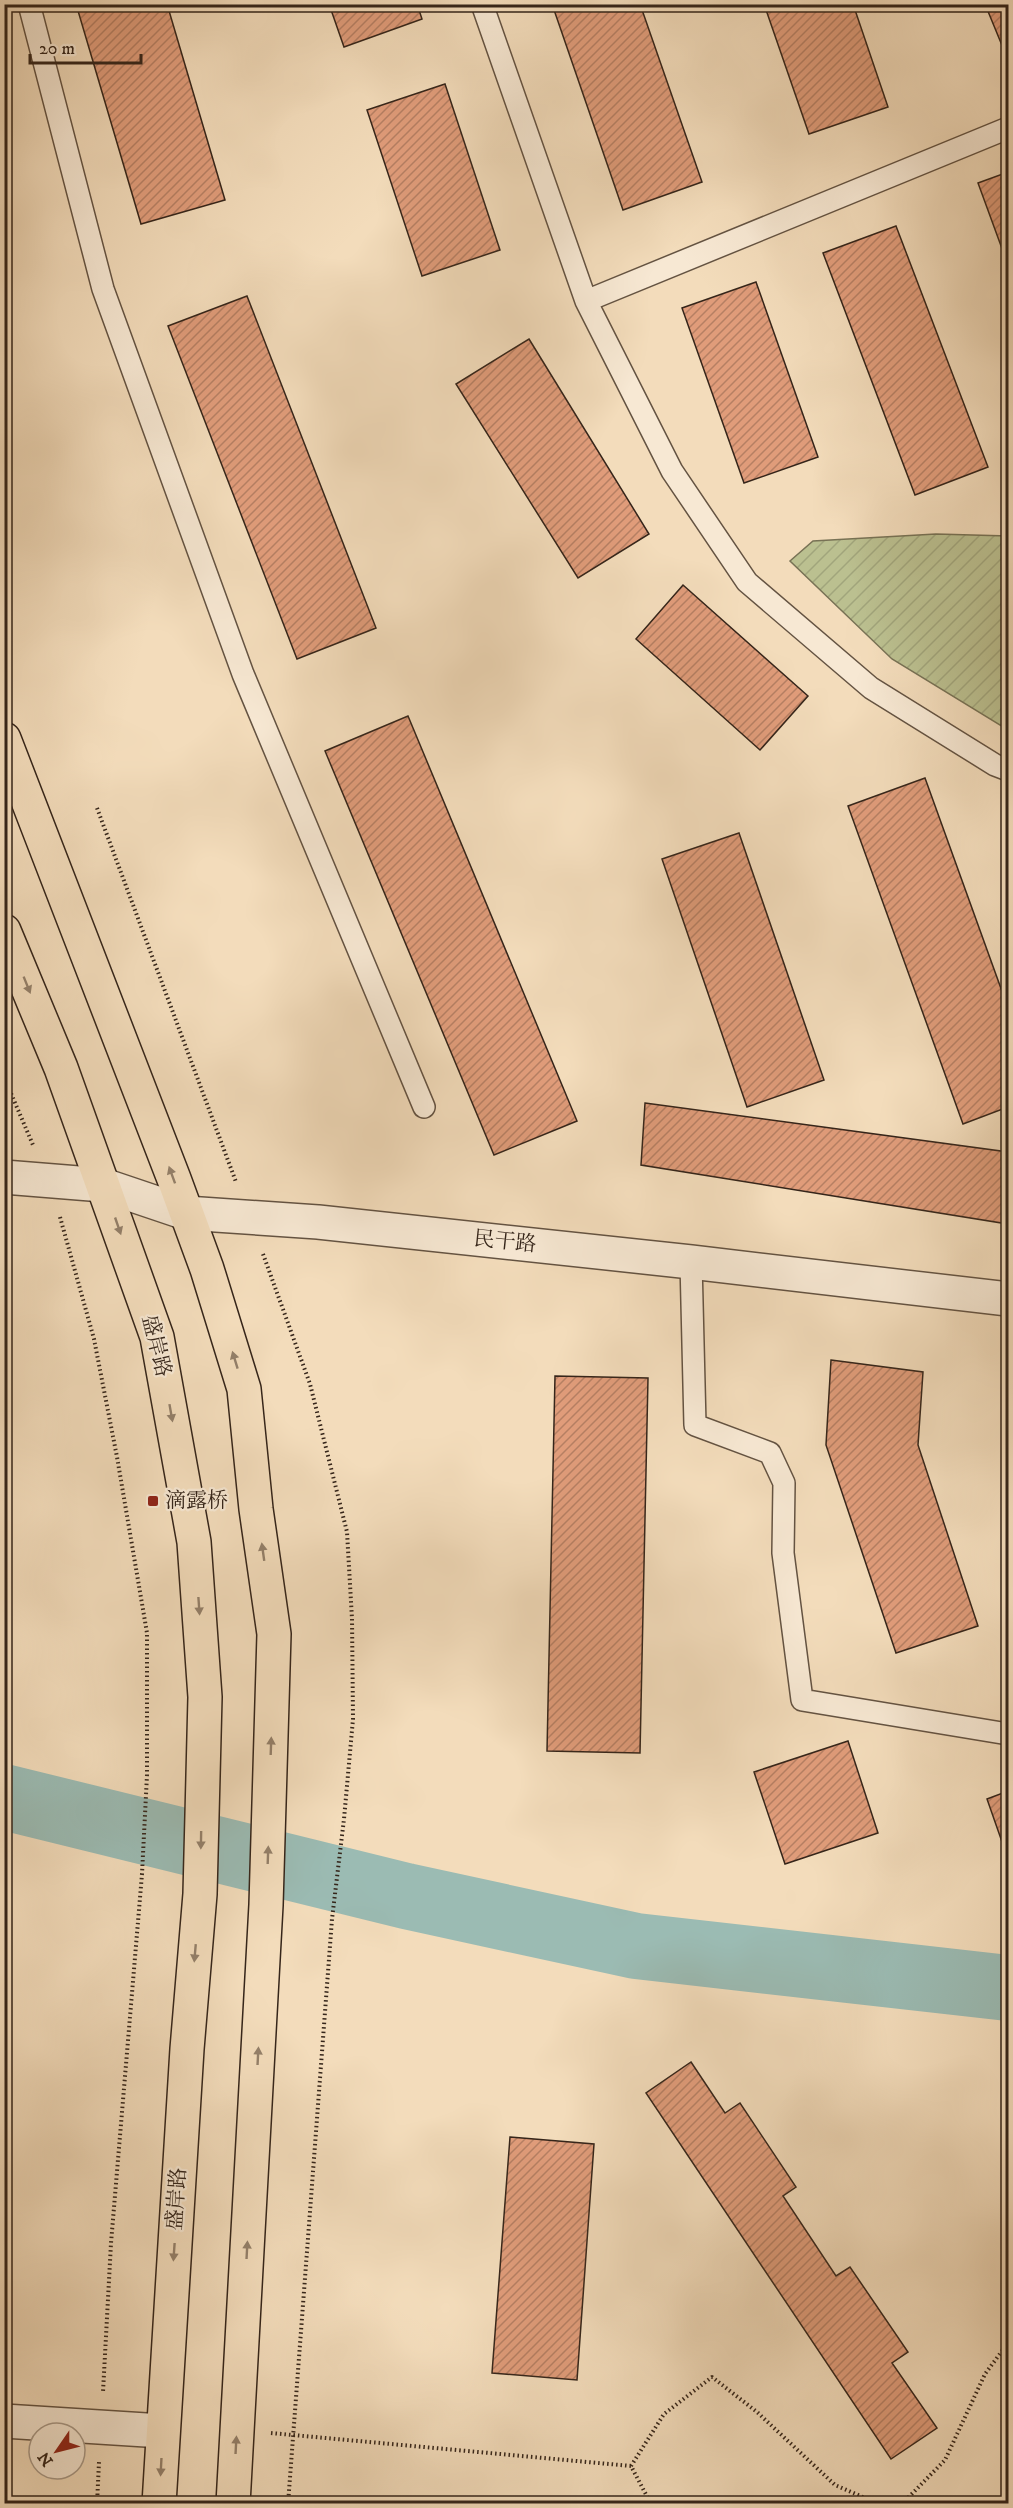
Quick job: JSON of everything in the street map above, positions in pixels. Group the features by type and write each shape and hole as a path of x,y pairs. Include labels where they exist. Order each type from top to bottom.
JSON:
{"main road":[{"path":"4,739 207,1269 244,1389 256,1509 274,1634 266,1905 233,2504"},
{"name":"盛岸路","path":"4,931 61,1068 157,1337 195,1542 205,1697 200,1894 187,2049 159,2504"}],"street":[{"name":"民干路","path":"4,1177 103,1185 186,1213 318,1222 1008,1299"},
{"path":"4,2421 162,2431"}],"lane":[{"path":"29,4 107,300 243,674 424,1107"},
{"path":"482,4 586,301 672,471 747,582 871,688 995,765 1008,770"},
{"path":"586,301 1008,128"},
{"path":"691,1262 695,1425 770,1454 783,1483 783,1554 802,1700 1008,1734"}],"path":[{"path":"97,808 310,1384 347,1532 352,1620 353,1719 332,1919 288,2504"},
{"path":"4,1077 48,1180 69,1246 94,1339 147,1633 147,1775 142,1874 111,2243 97,2504"},
{"path":"902,2504 945,2460 985,2374 1008,2343"},
{"path":"631,2466 664,2414 712,2377 758,2412 835,2485 879,2504"},
{"path":"237,2430 631,2466"},
{"path":"631,2466 651,2504"}],"green space":[{"path":"936,534 1008,536 1008,730 892,659 790,561 813,541"}],"building":[{"path":"76,4 167,4 225,200 141,224"},
{"path":"329,4 417,4 422,19 344,47"},
{"path":"552,4 640,4 702,182 623,210"},
{"path":"764,4 853,4 888,107 809,134"},
{"path":"985,4 1008,4 1008,60"},
{"path":"445,84 500,250 422,276 367,110"},
{"path":"1008,172 1008,265 978,183"},
{"path":"896,226 988,467 915,495 823,253"},
{"path":"756,282 818,457 744,483 682,308"},
{"path":"247,296 376,628 297,659 168,326"},
{"path":"529,339 649,534 578,578 456,384"},
{"path":"683,585 808,696 760,750 636,639"},
{"path":"408,716 577,1121 494,1155 325,751"},
{"path":"925,778 1008,1008 1008,1107 963,1124 848,806"},
{"path":"739,833 824,1080 747,1107 662,859"},
{"path":"645,1103 1008,1152 1008,1224 641,1165"},
{"path":"831,1360 923,1372 918,1445 978,1626 896,1653 826,1445"},
{"path":"555,1376 648,1378 640,1753 547,1751"},
{"path":"848,1741 878,1833 785,1864 754,1772"},
{"path":"1008,1791 1008,1859 987,1799"},
{"path":"691,2062 725,2113 740,2103 796,2187 783,2196 836,2276 850,2267 908,2352 892,2363 937,2428 891,2459 646,2093"},
{"path":"510,2137 594,2144 577,2380 492,2373"}],"waterway":[{"path":"4,1797 406,1896 636,1946 1008,1988"}],"place":[{"name":"滴露桥","path":"153,1501"}]}
